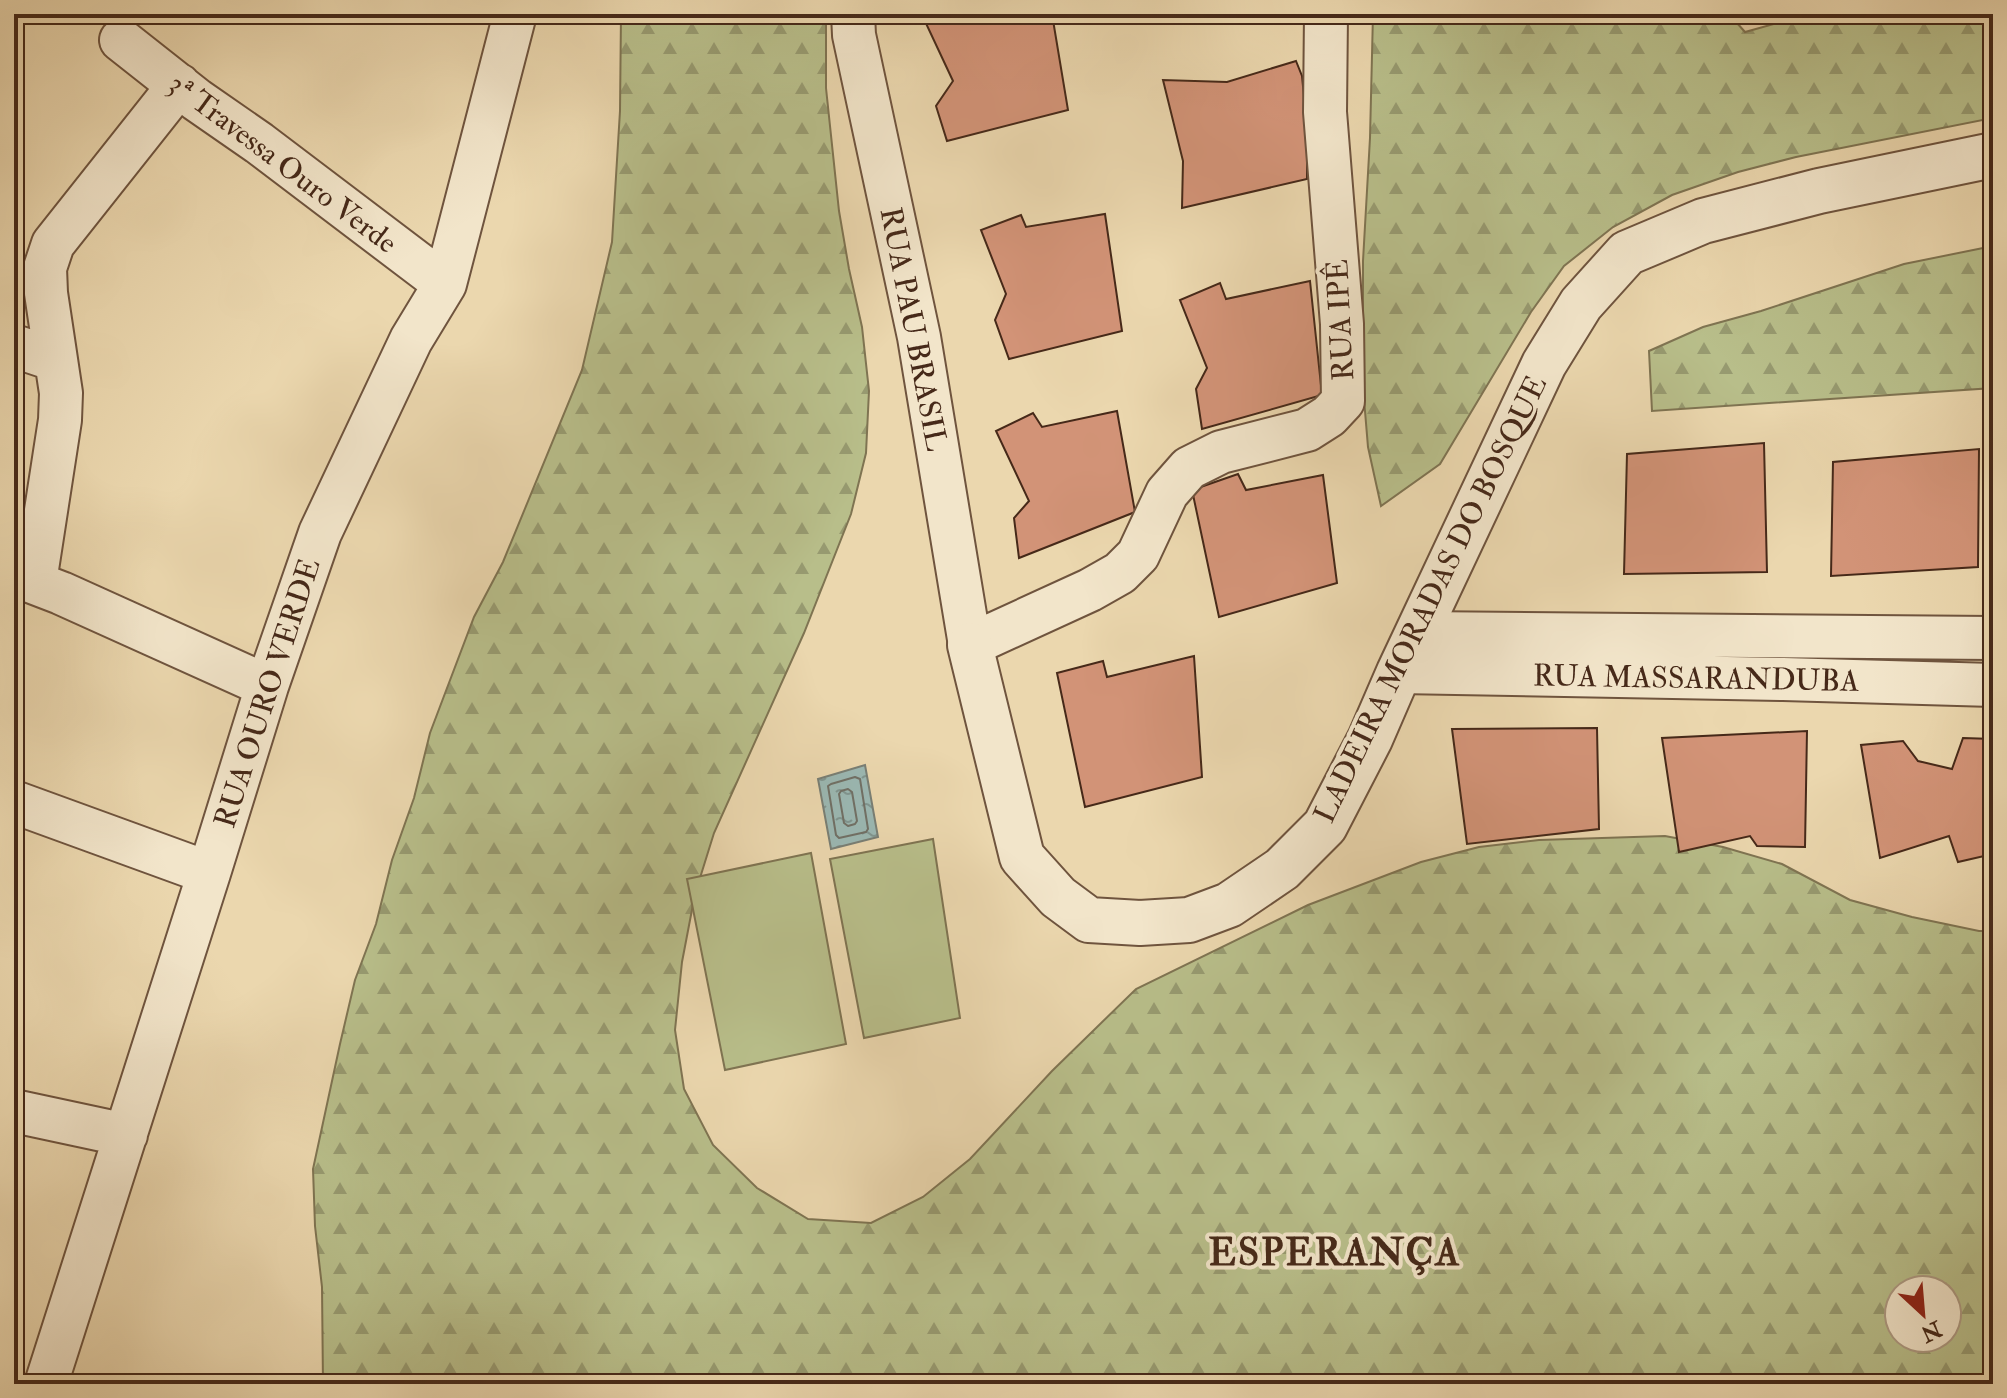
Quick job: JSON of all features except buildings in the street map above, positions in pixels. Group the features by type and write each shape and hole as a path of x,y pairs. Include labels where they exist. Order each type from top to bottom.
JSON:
{"street":[{"name":"RUA OURO VERDE","path":"46,1384 267,686 320,533 411,340 445,284 515,14"},
{"name":"RUA PAU BRASIL","path":"853,14 854,35 919,337 970,645"},
{"name":"RUA IPÊ","path":"970,645 1120,573 1138,555 1167,493 1189,468 1221,452 1307,430 1329,416 1343,401 1342,324 1325,112 1326,14"},
{"name":"3ª Travessa Ouro Verde","path":"121,40 445,284"},
{"path":"179,85 53,244 45,268 61,393 60,420 24,578 267,686"},
{"name":"LADEIRA MORADAS DO BOSQUE","path":"970,645 1022,857 1058,897 1089,920 1140,923 1189,920 1229,905 1282,869 1325,826 1370,739 1544,364 1581,304 1627,253 1703,221 1819,191 1993,155"},
{"path":"14,346 56,360"},
{"name":"RUA MASSARANDUBA","path":"1418,633 1993,638"},
{"path":"1783,679 1786,635"},
{"name":"RUA MASSARANDUBA","path":"1399,672 1993,685"},
{"path":"14,802 209,873"},
{"path":"14,1111 126,1135"}],"green space":[{"path":"621,14 826,14 826,88 839,211 862,327 869,391 866,453 851,514 804,633 714,833 695,894 682,962 675,1030 684,1089 713,1145 757,1188 808,1219 871,1223 923,1197 970,1159 1052,1071 1136,989 1308,905 1421,862 1479,847 1539,840 1665,836 1723,847 1782,864 1850,900 1912,917 1993,931 1993,1384 323,1384 322,1287 313,1169 355,980 376,924 430,733 474,617 503,562 582,370 612,242 620,111"},
{"path":"1373,14 1729,14 1745,32 1810,14 1972,14 1983,19 1993,17 1993,118 1796,157 1738,172 1672,195 1613,227 1564,266 1531,312 1440,464 1381,506 1368,447 1363,387 1363,261"},
{"path":"1993,246 1993,388 1652,411 1649,351 1703,327 1904,264"},
{"path":"933,839 960,1018 864,1038 830,859"},
{"path":"811,853 846,1044 725,1070 687,879"}],"water":[{"path":"865,765 878,837 831,849 818,779"}],"district":[{"name":"ESPERANÇA","path":"1335,1252"}]}
